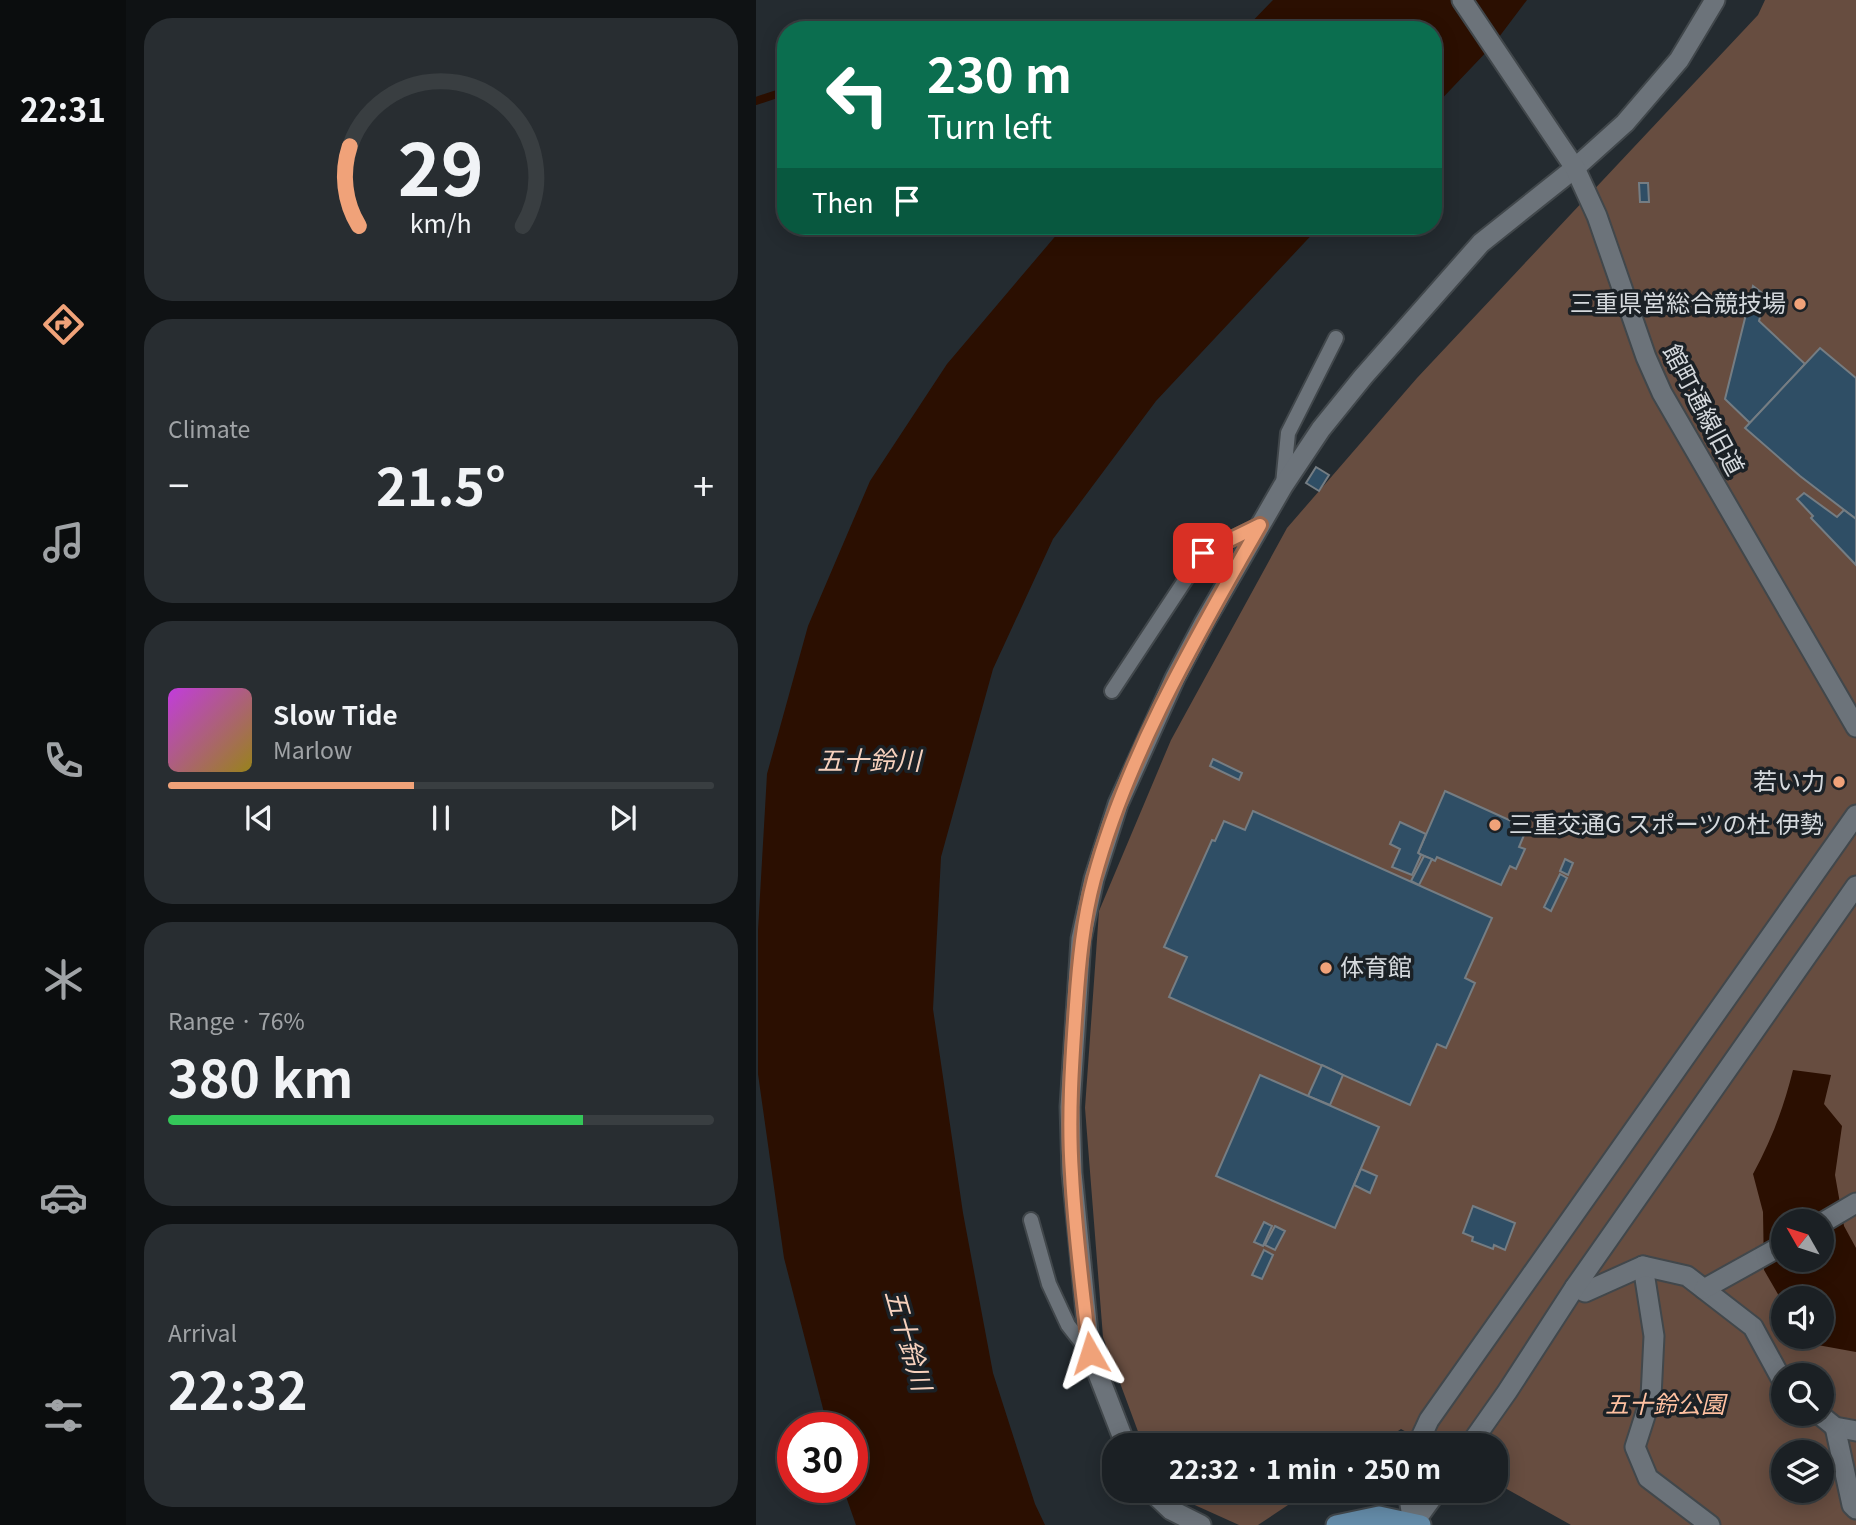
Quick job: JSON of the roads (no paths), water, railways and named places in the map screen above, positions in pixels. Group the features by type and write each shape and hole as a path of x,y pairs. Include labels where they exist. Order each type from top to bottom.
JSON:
{"main road":[{"path":"1336,1525 1379,1516 1415,1525"}],"street":[{"name":"館町通線旧道","path":"1462,0 1575,167 1597,216 1646,357 1662,393 1856,727"},
{"path":"1121,1433 1090,1353 1072,1173 1070,1107 1082,939 1094,879 1118,804 1175,678 1260,525 1321,429 1481,243 1625,123 1679,60 1715,0"},
{"path":"1423,1433 1429,1420 1856,815"},
{"path":"1478,1433 1576,1287 1856,886"},
{"path":"1834,1216 1856,1203"},
{"path":"1704,1289 1771,1252"},
{"path":"1576,1287 1585,1292 1643,1266 1687,1276 1752,1327 1772,1363"},
{"path":"1643,1266 1654,1336 1651,1397 1635,1447 1648,1478 1710,1525"},
{"path":"1856,1431 1835,1427 1852,1505 1856,1509"},
{"path":"1164,1503 1171,1510 1201,1525"},
{"path":"1410,1503 1415,1525"},
{"path":"1415,1525 1429,1503"}],"lane":[{"path":"1283,486 1288,433 1336,338"},
{"path":"1112,691 1203,553 1260,525"},
{"path":"1031,1220 1049,1284 1068,1325 1090,1353"}],"water":[{"path":"1273,0 1527,0 1493,45 1442,99 1442,21 1253,21"},
{"name":"五十鈴川","path":"1056,235 1312,235 1156,401 1053,539 993,669 941,857 933,1009 963,1213 993,1373 1035,1504 1045,1525 856,1525 848,1503 868,1503 868,1412 824,1412 784,1258 758,1074 758,930 767,774 808,626 870,481 947,364"},
{"path":"1793,1070 1831,1075 1824,1104 1842,1126 1835,1175 1844,1226 1856,1248 1856,1352 1834,1348 1834,1286 1773,1286 1764,1270 1763,1212 1753,1174 1781,1110"}],"waterway":[{"path":"756,101 777,94"}],"place":[{"name":"三重県営総合競技場","path":"1800,304"},
{"name":"若い力","path":"1839,782"},
{"name":"三重交通G スポーツの杜 伊勢","path":"1495,825"},
{"name":"体育館","path":"1326,968"}],"park label":[{"name":"五十鈴公園","path":"1665,1405"}]}
